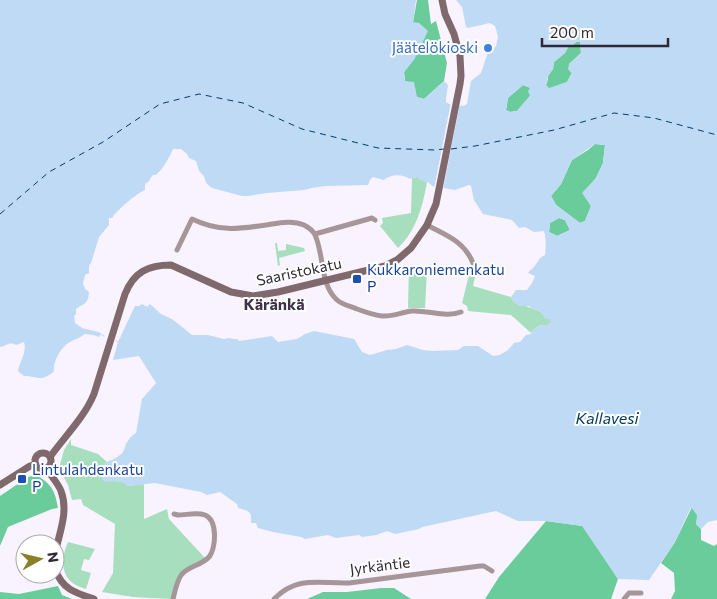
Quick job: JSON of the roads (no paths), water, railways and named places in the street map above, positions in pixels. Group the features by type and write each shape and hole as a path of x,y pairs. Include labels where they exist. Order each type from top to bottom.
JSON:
{"main road":[{"name":"Saaristokatu","path":"50,457 90,406 125,294 131,280 139,273 148,268 161,265 171,266 231,292 253,296 278,292 385,266 406,254 412,248 428,225 436,204 460,84 460,56 442,0"},
{"path":"36,464 36,459 41,454 46,454 50,457 51,463 46,468"},
{"path":"36,464 41,468 46,468 61,491 64,515 60,534"},
{"path":"0,485 36,464"},
{"path":"63,584 74,592 94,599"}],"street":[{"path":"315,234 372,218 375,220"},
{"path":"177,250 192,219 217,228 291,222 302,224 315,234 327,286 337,300 344,305 380,316 410,312 446,314 461,312"},
{"path":"428,225 461,244 473,263"},
{"path":"172,599 182,574 211,555 214,536 214,526 209,517 202,514 174,514"},
{"name":"Jyrkäntie","path":"274,599 287,588 295,584 308,582 349,583 480,566 484,566 492,571"},
{"path":"624,599 629,593 641,593"}],"water":[{"name":"Kallavesi","path":"0,0 416,0 413,22 419,23 428,31 415,58 404,72 405,81 414,82 417,97 424,99 444,81 448,85 446,102 464,106 467,104 471,81 481,73 487,55 496,46 498,37 495,26 490,23 466,27 462,7 456,0 717,0 717,520 708,522 701,529 696,524 697,515 691,507 675,542 649,580 618,579 582,526 546,521 518,521 496,511 395,534 387,531 362,537 359,535 336,538 328,535 305,539 258,528 256,523 251,523 249,512 238,508 237,504 220,492 207,495 201,492 155,483 128,486 114,481 104,482 100,475 101,466 119,456 130,438 136,433 142,399 156,383 139,356 113,360 118,342 135,306 142,304 147,307 150,304 161,314 172,319 192,335 208,335 224,339 237,339 239,341 272,336 278,342 297,339 314,331 354,339 362,352 370,355 407,345 433,351 458,350 464,346 478,346 493,356 500,355 514,343 520,342 526,335 531,334 540,325 546,326 551,322 550,319 546,319 541,312 529,306 519,306 511,297 516,290 527,290 532,283 535,276 528,273 545,255 544,231 534,232 525,227 519,228 512,220 483,214 474,200 471,186 469,185 455,190 432,186 417,177 410,179 397,175 384,180 373,177 368,185 325,186 242,196 212,188 206,183 196,161 189,158 181,149 173,149 162,169 145,184 145,190 127,202 112,218 109,218 109,225 99,237 89,265 89,273 85,275 83,283 85,289 89,292 88,299 76,309 74,316 75,323 82,328 101,333 99,337 85,334 67,344 56,359 54,371 43,378 24,376 18,371 24,353 24,342 0,347","holes":["576,42 580,42 581,53 569,64 568,69 572,74 567,82 549,88 546,85 554,62 565,53 568,47","523,85 530,88 528,91 530,96 517,111 510,112 506,110 508,98","595,144 605,145 603,163 596,178 582,193 591,206 585,221 580,223 556,205 551,196 561,184 572,160","559,218 565,220 570,230 557,236 549,232 550,223"]}],"waterway":[{"path":"100,334 104,336"}],"place":[{"name":"Jäätelökioski","path":"488,48"},
{"name":"Kukkaroniemenkatu P","path":"357,279"},
{"name":"Lintulahdenkatu P","path":"22,479"}],"district":[{"name":"Käränkä","path":"274,304"}]}
